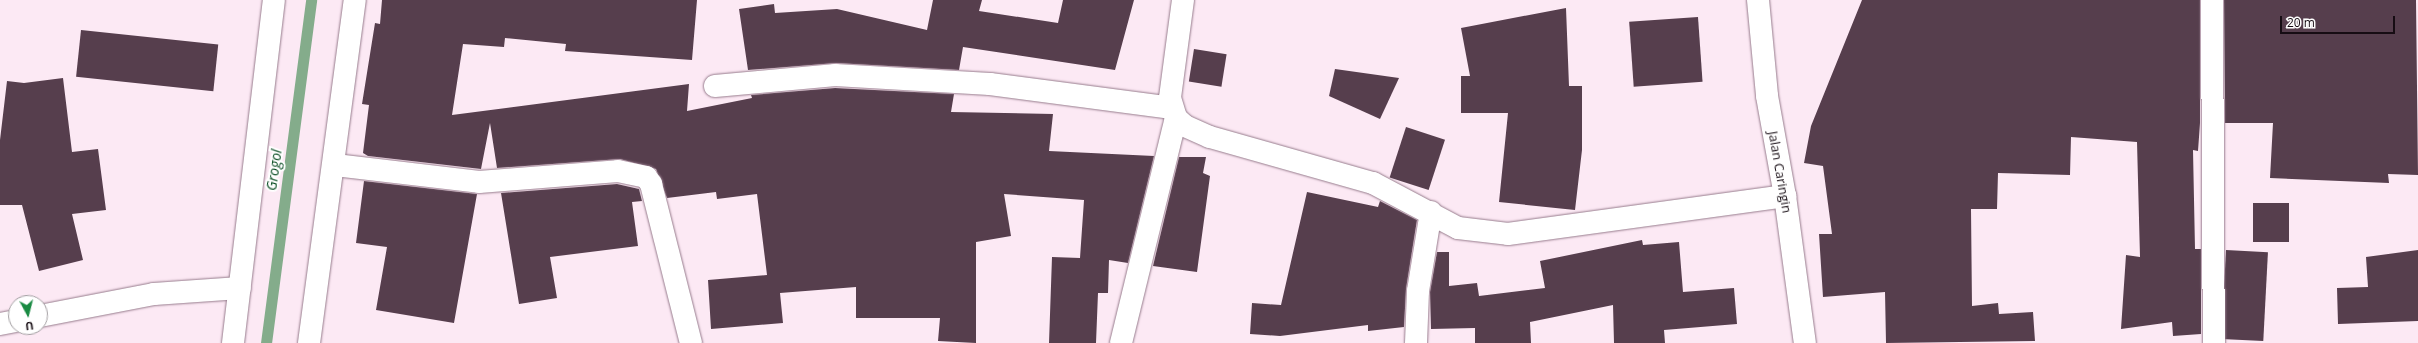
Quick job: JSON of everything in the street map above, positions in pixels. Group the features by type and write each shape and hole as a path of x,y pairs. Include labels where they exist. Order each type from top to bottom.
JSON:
{"street":[{"path":"233,343 274,0"},
{"path":"310,343 335,165 355,0"},
{"path":"1121,343 1174,113 1170,84 1183,0"},
{"name":"Jalan Caringin","path":"1758,0 1767,96 1786,196 1805,343"},
{"path":"2212,0 2214,343"},
{"path":"715,86 835,75 990,84 1174,113 1210,137 1366,180 1431,212 1458,228 1497,234 1786,196"},
{"path":"335,165 478,182 618,171 646,176 659,213 691,343"},
{"path":"1416,343 1418,290 1431,212"},
{"path":"48,314 154,294 240,288"}],"building":[{"path":"382,0 697,0 692,60 565,51 566,44 505,38 504,47 463,44 452,115 689,84 687,111 752,98 751,95 835,88 954,94 951,112 1053,114 1049,151 1154,156 1128,263 1109,260 1108,293 1098,293 1096,343 1049,343 1052,257 1080,258 1084,200 1004,194 1011,236 976,242 976,343 938,341 940,318 856,318 856,287 780,293 783,323 711,329 708,280 767,275 757,194 717,199 716,192 667,198 656,169 620,159 497,168 490,123 481,169 368,156 363,153 369,105 362,104 375,23 380,24"},
{"path":"933,0 982,0 979,11 1058,23 1063,0 1134,0 1115,70 963,47 959,70 836,63 748,70 739,9 774,4 775,13 837,9 927,30"},
{"path":"1862,0 2200,0 2200,123 2198,151 2193,150 2195,249 2201,249 2201,334 2173,336 2172,322 2121,329 2126,255 2140,257 2137,142 2071,137 2070,175 1998,173 1997,209 1971,209 1972,306 1998,303 1999,314 2033,312 2035,341 1886,343 1885,292 1823,297 1819,234 1832,234 1823,166 1804,163 1811,126"},
{"path":"2224,0 2416,0 2418,175 2388,174 2389,183 2270,178 2273,123 2225,123"},
{"path":"1566,8 1569,86 1582,86 1582,150 1575,210 1499,202 1508,113 1461,113 1461,76 1470,76 1461,28"},
{"path":"1698,17 1703,82 1634,87 1629,22"},
{"path":"81,30 218,44 213,91 76,77"},
{"path":"1194,49 1227,54 1221,87 1189,82"},
{"path":"1335,69 1399,78 1380,119 1329,96"},
{"path":"63,78 72,152 98,149 106,210 72,214 83,260 39,271 22,205 0,205 0,140 7,81 24,83"},
{"path":"1406,127 1445,140 1429,190 1390,177"},
{"path":"1179,157 1206,157 1203,173 1210,176 1197,272 1153,266"},
{"path":"364,181 477,194 454,323 376,310 387,247 356,243"},
{"path":"617,184 639,189 642,201 632,202 638,246 550,257 557,298 519,304 501,193"},
{"path":"1307,192 1378,207 1380,201 1417,220 1406,289 1404,327 1368,331 1368,325 1280,336 1250,334 1252,303 1281,305"},
{"path":"2253,203 2289,203 2289,242 2253,242"},
{"path":"1642,240 1643,245 1679,242 1683,292 1734,288 1737,324 1664,330 1665,343 1614,343 1613,305 1530,322 1531,343 1475,343 1475,328 1431,329 1430,292 1437,252 1449,252 1449,286 1477,283 1479,296 1545,288 1540,261"},
{"path":"2226,250 2268,252 2263,341 2221,339"},
{"path":"2418,250 2418,321 2338,324 2337,288 2368,287 2366,257"}],"waterway":[{"name":"Grogol","path":"266,343 311,0"}]}
